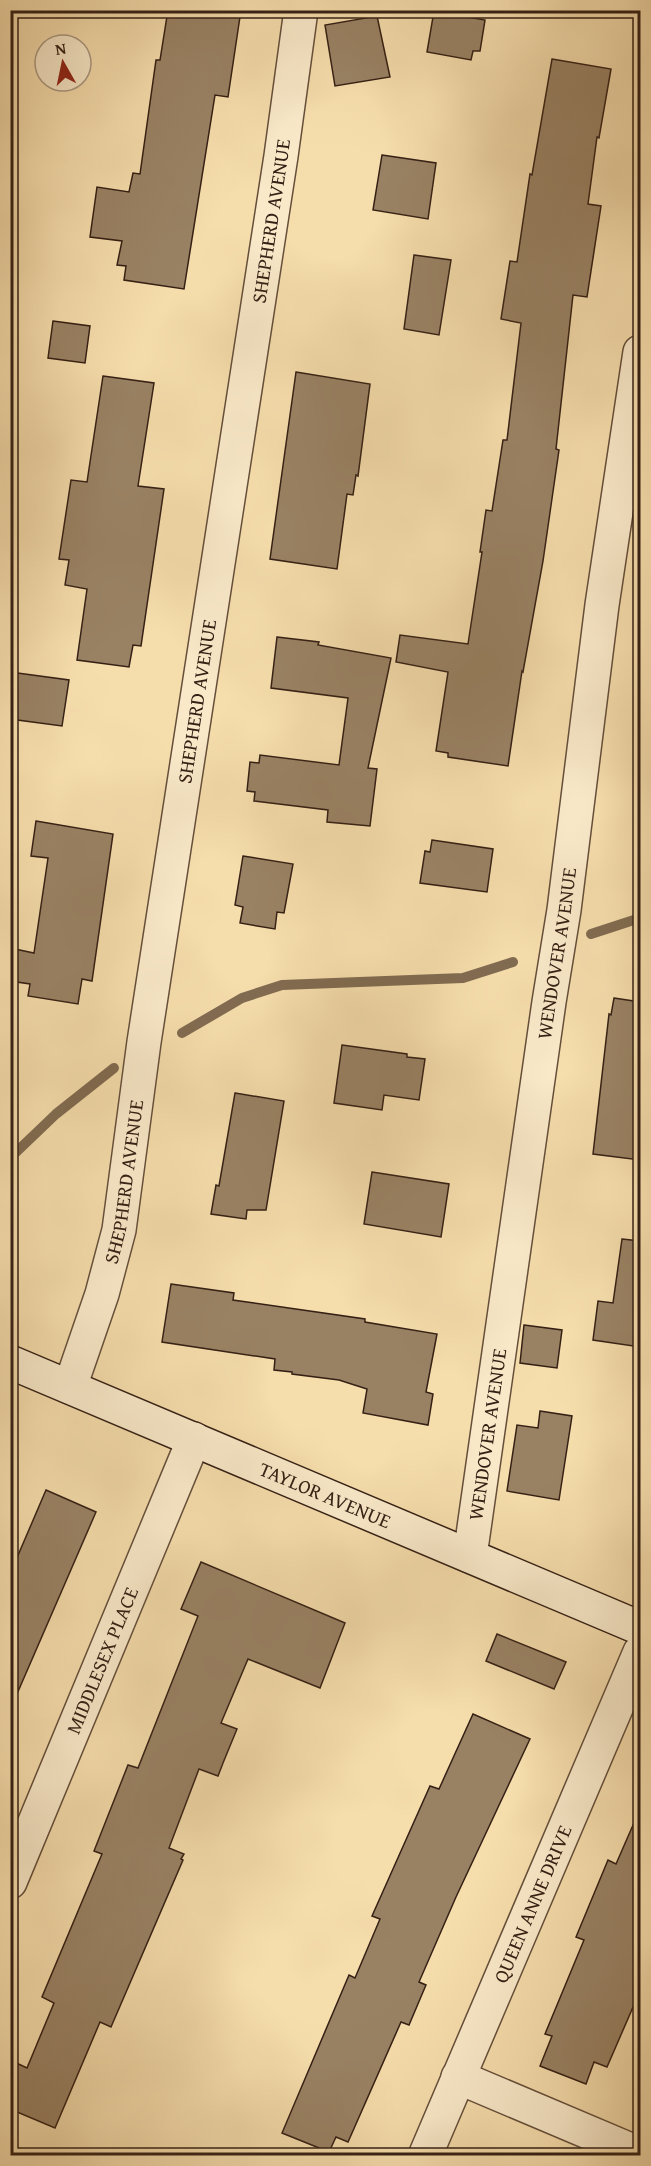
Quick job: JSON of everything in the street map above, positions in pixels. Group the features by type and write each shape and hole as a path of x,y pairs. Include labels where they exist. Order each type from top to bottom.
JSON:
{"street":[{"name":"SHEPHERD AVENUE","path":"70,1388 102,1294 119,1230 144,1042 281,156 301,10"},
{"name":"WENDOVER AVENUE","path":"470,1556 547,1014 564,910 602,605 640,352"},
{"name":"TAYLOR AVENUE","path":"10,1362 640,1628"},
{"name":"MIDDLESEX PLACE","path":"10,1882 194,1439"},
{"name":"QUEEN ANNE DRIVE","path":"425,2156 640,1652"},
{"path":"458,2077 640,2154"}],"building":[{"path":"168,10 241,10 228,97 215,95 184,289 124,280 126,266 117,265 122,241 90,237 97,187 129,192 133,173 140,174 156,60 160,60"},
{"path":"434,11 485,20 480,51 473,51 471,60 427,52"},
{"path":"377,16 390,77 335,86 325,25"},
{"path":"552,59 611,69 599,138 597,137 588,204 601,206 587,297 573,295 556,449 559,450 543,561 522,671 508,766 448,757 448,753 436,751 448,672 396,662 400,635 468,644 486,510 492,511 503,440 507,440 521,323 501,319 510,261 517,262 530,174 532,175"},
{"path":"382,155 436,163 428,219 373,210"},
{"path":"414,255 451,260 439,335 404,329"},
{"path":"53,321 90,326 85,363 48,358"},
{"path":"296,372 370,384 358,476 356,475 353,495 347,494 337,569 270,559"},
{"path":"103,376 154,383 138,486 164,489 141,646 133,645 129,667 77,660 87,589 65,585 69,560 59,559 71,480 87,482"},
{"path":"277,637 319,642 318,645 391,658 368,768 377,769 370,826 327,822 328,810 254,801 255,792 247,791 250,762 259,763 260,755 339,765 348,698 271,688"},
{"path":"10,672 69,680 62,726 10,719"},
{"path":"36,821 113,834 92,981 82,979 78,1004 28,996 30,984 10,981 10,948 34,953 48,858 31,856"},
{"path":"432,840 493,849 487,892 420,883 425,851 430,852"},
{"path":"243,856 293,864 284,913 277,912 275,929 240,923 243,907 235,905"},
{"path":"614,998 640,1002 640,1160 593,1154 609,1014 611,1015"},
{"path":"342,1045 407,1054 407,1057 425,1059 419,1100 384,1095 382,1110 334,1103"},
{"path":"235,1093 284,1101 266,1210 247,1210 246,1219 211,1214 216,1185 219,1186"},
{"path":"372,1172 449,1184 441,1237 364,1224"},
{"path":"622,1239 640,1241 640,1347 593,1340 598,1301 613,1303"},
{"path":"171,1284 234,1293 233,1300 365,1319 365,1322 437,1334 426,1392 433,1394 428,1425 363,1413 367,1389 339,1380 274,1370 275,1359 162,1342"},
{"path":"524,1325 562,1330 557,1368 520,1363"},
{"path":"540,1411 572,1416 559,1500 507,1491 517,1425 538,1428"},
{"path":"46,1490 96,1512 10,1710 10,1574"},
{"path":"201,1562 345,1623 320,1688 248,1659 221,1723 237,1729 218,1776 199,1769 169,1848 184,1854 181,1859 183,1860 111,2027 100,2022 55,2128 10,2109 10,2060 27,2068 54,2003 42,1997 102,1854 94,1851 128,1765 138,1768 198,1616 181,1609"},
{"path":"497,1634 566,1662 554,1689 486,1661"},
{"path":"473,1714 530,1739 419,1982 426,1985 409,2025 401,2022 348,2142 336,2137 329,2152 282,2133 349,1975 355,1978 380,1919 372,1916 430,1786 439,1789"},
{"path":"640,1809 640,1991 607,2067 594,2062 586,2084 540,2066 552,2036 545,2034 584,1940 576,1937 608,1860 616,1864"}],"waterway":[{"path":"591,934 640,918"},
{"path":"182,1033 242,998 282,985 463,978 513,962"},
{"path":"10,1158 56,1114 114,1068"}]}
